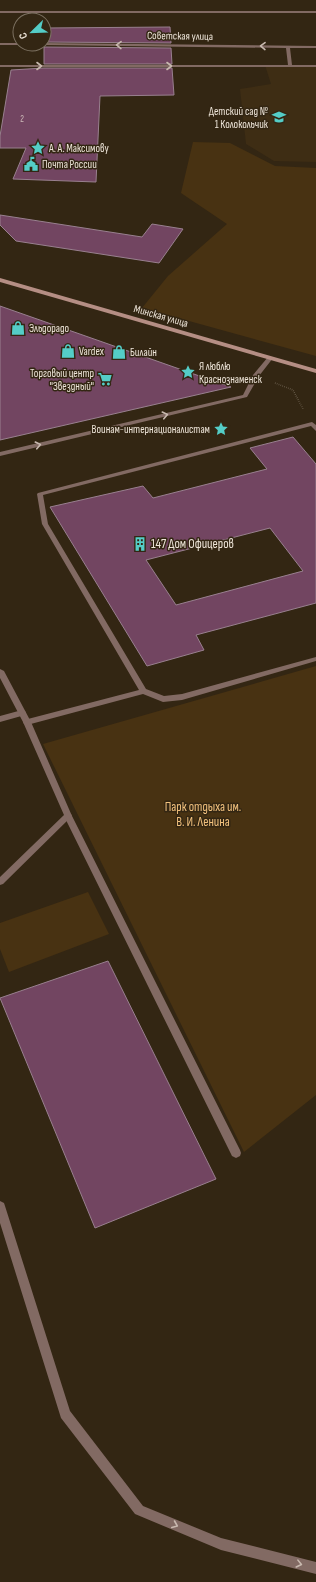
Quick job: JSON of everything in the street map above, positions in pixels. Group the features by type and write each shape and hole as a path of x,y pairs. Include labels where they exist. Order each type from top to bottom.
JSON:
{"street":[{"path":"0,12 316,12"},
{"path":"0,44 12,44"},
{"name":"Советская улица","path":"52,44 316,47"},
{"path":"288,46 290,66"},
{"path":"0,66 316,66"},
{"name":"Минская улица","path":"0,280 316,371"},
{"path":"0,454 245,396 256,376 270,358"},
{"path":"143,691 45,524 40,494 312,424 316,429"},
{"path":"27,722 143,691 163,699 182,697 316,659"},
{"path":"0,671 27,722 68,816 236,1153"},
{"path":"0,719 22,713"},
{"path":"0,882 68,816"},
{"path":"0,1206 64,1414 139,1510 221,1544 316,1568"}],"shaded area":[{"name":"Детский сад № 1 Колокольчик","path":"265,65 316,66 316,162 274,161 246,144 240,89 271,84"}],"green space":[{"path":"193,142 230,143 275,166 316,168 316,356 142,308 168,276 227,224 181,193"},
{"name":"Парк отдыха им. В. И. Ленина","path":"316,666 316,1095 244,1152 43,744"},
{"path":"88,892 109,934 9,972 0,949 0,923"}],"building":[{"path":"170,27 171,43 52,42 52,28"},
{"path":"52,47 171,48 172,64 44,64 44,52 52,52"},
{"path":"44,68 172,68 174,95 100,96 96,182 13,179 26,148 0,148 0,136 11,70"},
{"path":"0,215 142,237 152,224 183,229 159,263 16,241 0,225"},
{"name":"Торговый центр \"Звездный\"","path":"0,306 188,372 231,387 0,440"},
{"name":"147 Дом Офицеров","path":"293,437 316,464 316,603 196,635 204,650 147,666 50,507 143,486 153,498 267,469 250,448","holes":["270,528 303,571 176,605 146,560"]},
{"path":"108,961 216,1179 95,1228 0,998"}],"place":[{"name":"Детский сад № 1 Колокольчик","path":"279,117"},
{"name":"А. А. Максимову","path":"38,148"},
{"name":"Почта России","path":"31,164"},
{"name":"Эльдорадо","path":"18,328"},
{"name":"Vardex","path":"68,351"},
{"name":"Билайн","path":"119,352"},
{"name":"Я люблю Краснознаменск","path":"188,372"},
{"name":"Торговый центр \"Звездный\"","path":"105,379"},
{"name":"Воинам-интернационалистам","path":"221,429"},
{"name":"147 Дом Офицеров","path":"140,544"}]}
